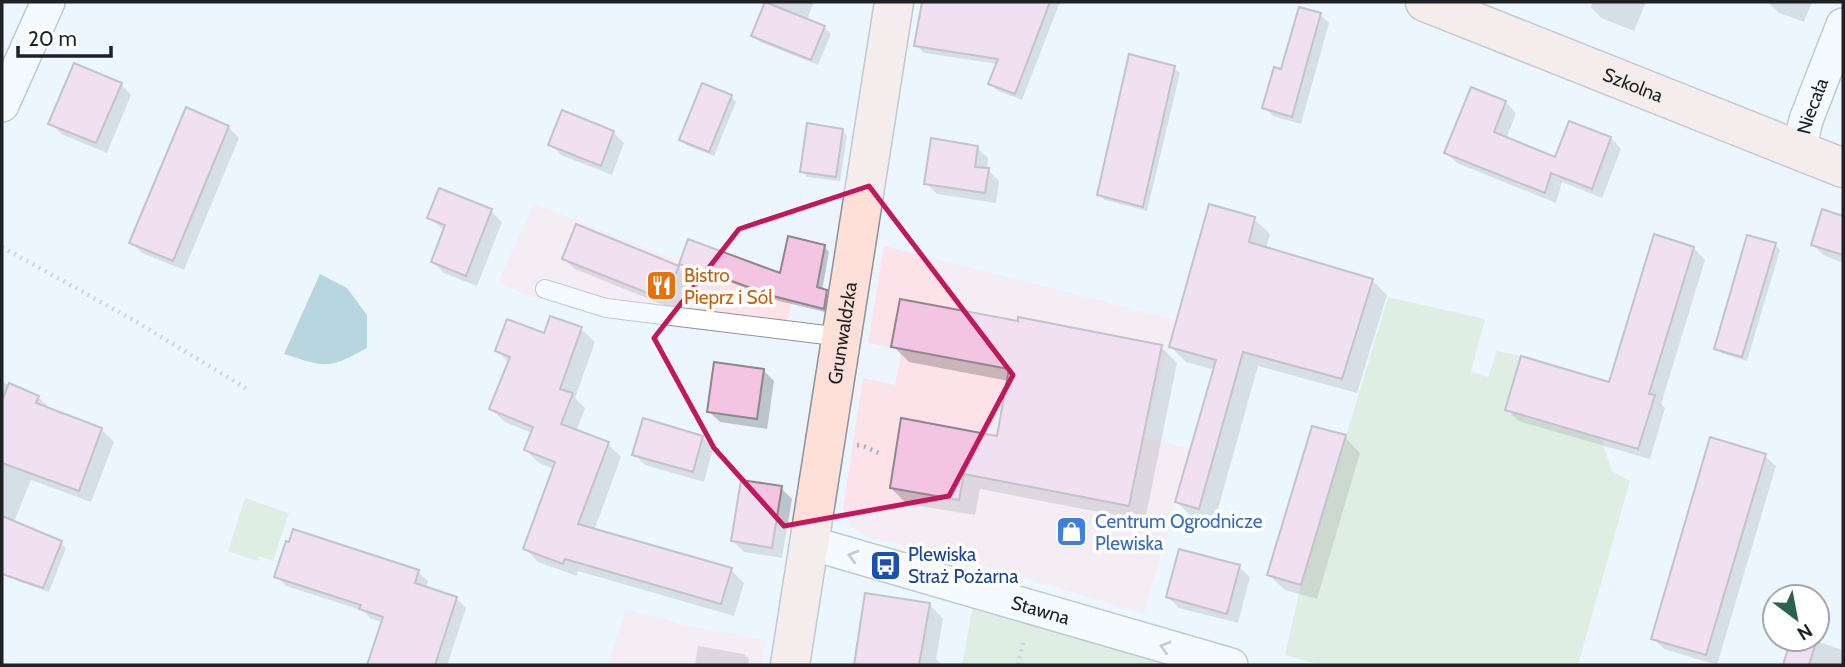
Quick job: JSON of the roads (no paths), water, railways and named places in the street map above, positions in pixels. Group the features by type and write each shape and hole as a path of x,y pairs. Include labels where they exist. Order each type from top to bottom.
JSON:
{"street":[{"path":"2,105 48,2"},
{"name":"Grunwaldzka","path":"790,665 894,2"},
{"name":"Szkolna","path":"1424,2 1843,168"},
{"name":"Niecała","path":"1799,150 1806,120 1843,25"},
{"name":"Stawna","path":"810,543 1231,665"}],"lane":[{"path":"545,289 606,308 842,337"}],"water":[{"path":"320,274 347,288 367,315 367,348 343,360 326,364 284,354"}],"place":[{"name":"Bistro Pieprz i Sól","path":"661,286"},
{"name":"Centrum Ogrodnicze Plewiska","path":"1072,532"},
{"name":"Plewiska Straż Pożarna","path":"885,565"}]}
